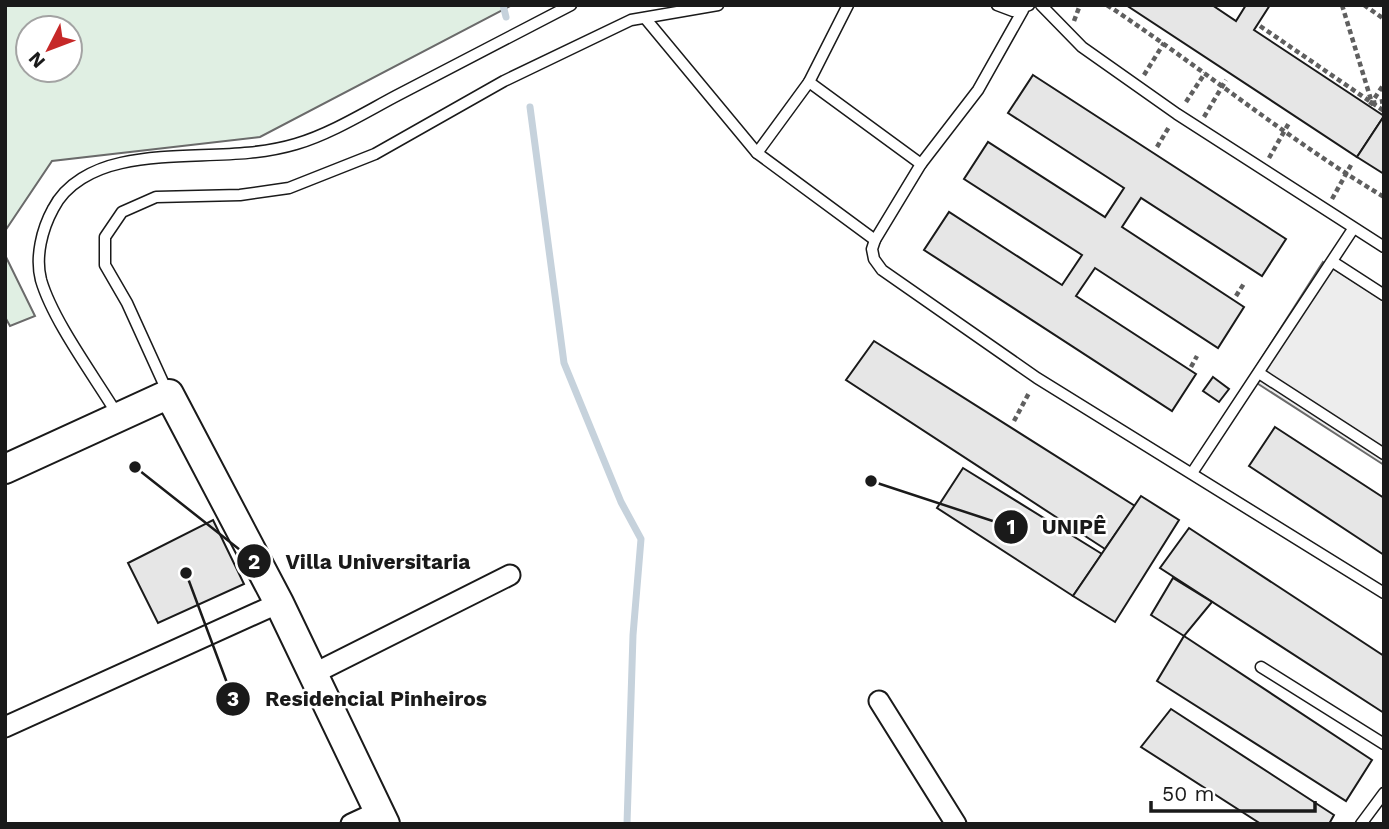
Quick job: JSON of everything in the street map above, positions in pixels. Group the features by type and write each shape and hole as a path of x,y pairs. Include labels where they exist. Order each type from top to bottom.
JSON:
{"main road":[{"path":"5,469 169,394 279,603 382,817"}],"street":[{"path":"313,674 510,575"},
{"path":"5,727 279,603"},
{"path":"879,701 956,824"},
{"path":"351,824 382,817"}],"lane":[{"path":"118,417 48,300 40,278 39,257 44,226 56,202 71,186 91,173 121,163 242,154 296,144 344,123 571,5"},
{"path":"169,394 127,303 105,265 105,237 122,212 156,197 240,195 301,184 375,153 504,81 631,20 718,5"},
{"path":"757,153 809,82 848,5"},
{"path":"997,5 1013,11 1026,8"},
{"path":"1041,5 1071,37 1093,55 1384,247"},
{"path":"1026,8 978,90 920,164 875,240 872,249 874,259 881,270 1037,378 1384,593"},
{"path":"645,18 757,153 875,240"},
{"path":"809,82 920,164"},
{"path":"1192,472 1353,229"},
{"path":"1333,262 1384,295"},
{"path":"1259,373 1384,454"},
{"path":"1261,667 1384,744"},
{"path":"1361,824 1384,793"}],"path":[{"path":"1107,5 1346,175 1384,197"},
{"path":"1342,5 1371,104"},
{"path":"1364,5 1384,19"},
{"path":"1259,26 1384,111"},
{"path":"1202,121 1226,80"},
{"path":"1371,104 1384,84"},
{"path":"1371,104 1384,101"},
{"path":"1266,162 1289,123"},
{"path":"1329,203 1351,165"},
{"path":"1236,296 1245,282"},
{"path":"1191,367 1197,356"}],"green space":[{"path":"5,5 512,5 260,137 52,161 5,231"},
{"path":"5,255 35,316 10,326 5,317"}],"shaded area":[{"path":"1323,262 1384,301 1384,465 1249,378"}],"building":[{"path":"1126,5 1212,5 1236,21 1246,5 1270,5 1254,30 1384,116 1357,157"},
{"path":"1033,75 1286,239 1262,276 1141,198 1122,227 1244,307 1218,348 1095,268 1076,296 1196,374 1172,411 924,250 949,212 1062,285 1082,255 964,179 988,142 1105,217 1124,188 1008,113"},
{"path":"1384,116 1384,174 1357,157"},
{"path":"874,341 1135,506 1105,549 846,380"},
{"path":"1213,377 1229,389 1219,402 1203,391"},
{"path":"1275,427 1384,498 1384,555 1249,466"},
{"path":"963,468 1102,554 1073,596 937,508"},
{"path":"1141,496 1179,520 1115,622 1073,596"},
{"path":"213,520 244,584 158,623 128,563"},
{"path":"1189,528 1384,656 1384,713 1160,568"},
{"path":"1173,578 1212,602 1184,636 1151,615"},
{"path":"1184,636 1372,760 1346,801 1157,681"},
{"path":"1171,709 1334,815 1329,824 1261,824 1141,747"}],"waterway":[{"path":"503,5 506,17"},
{"path":"530,107 564,363 621,502 641,539 633,635 627,824"}],"place":[{"name":"Villa Universitaria","path":"135,467"},
{"name":"UNIPÊ","path":"871,481"},
{"name":"Residencial Pinheiros","path":"186,573"}]}
